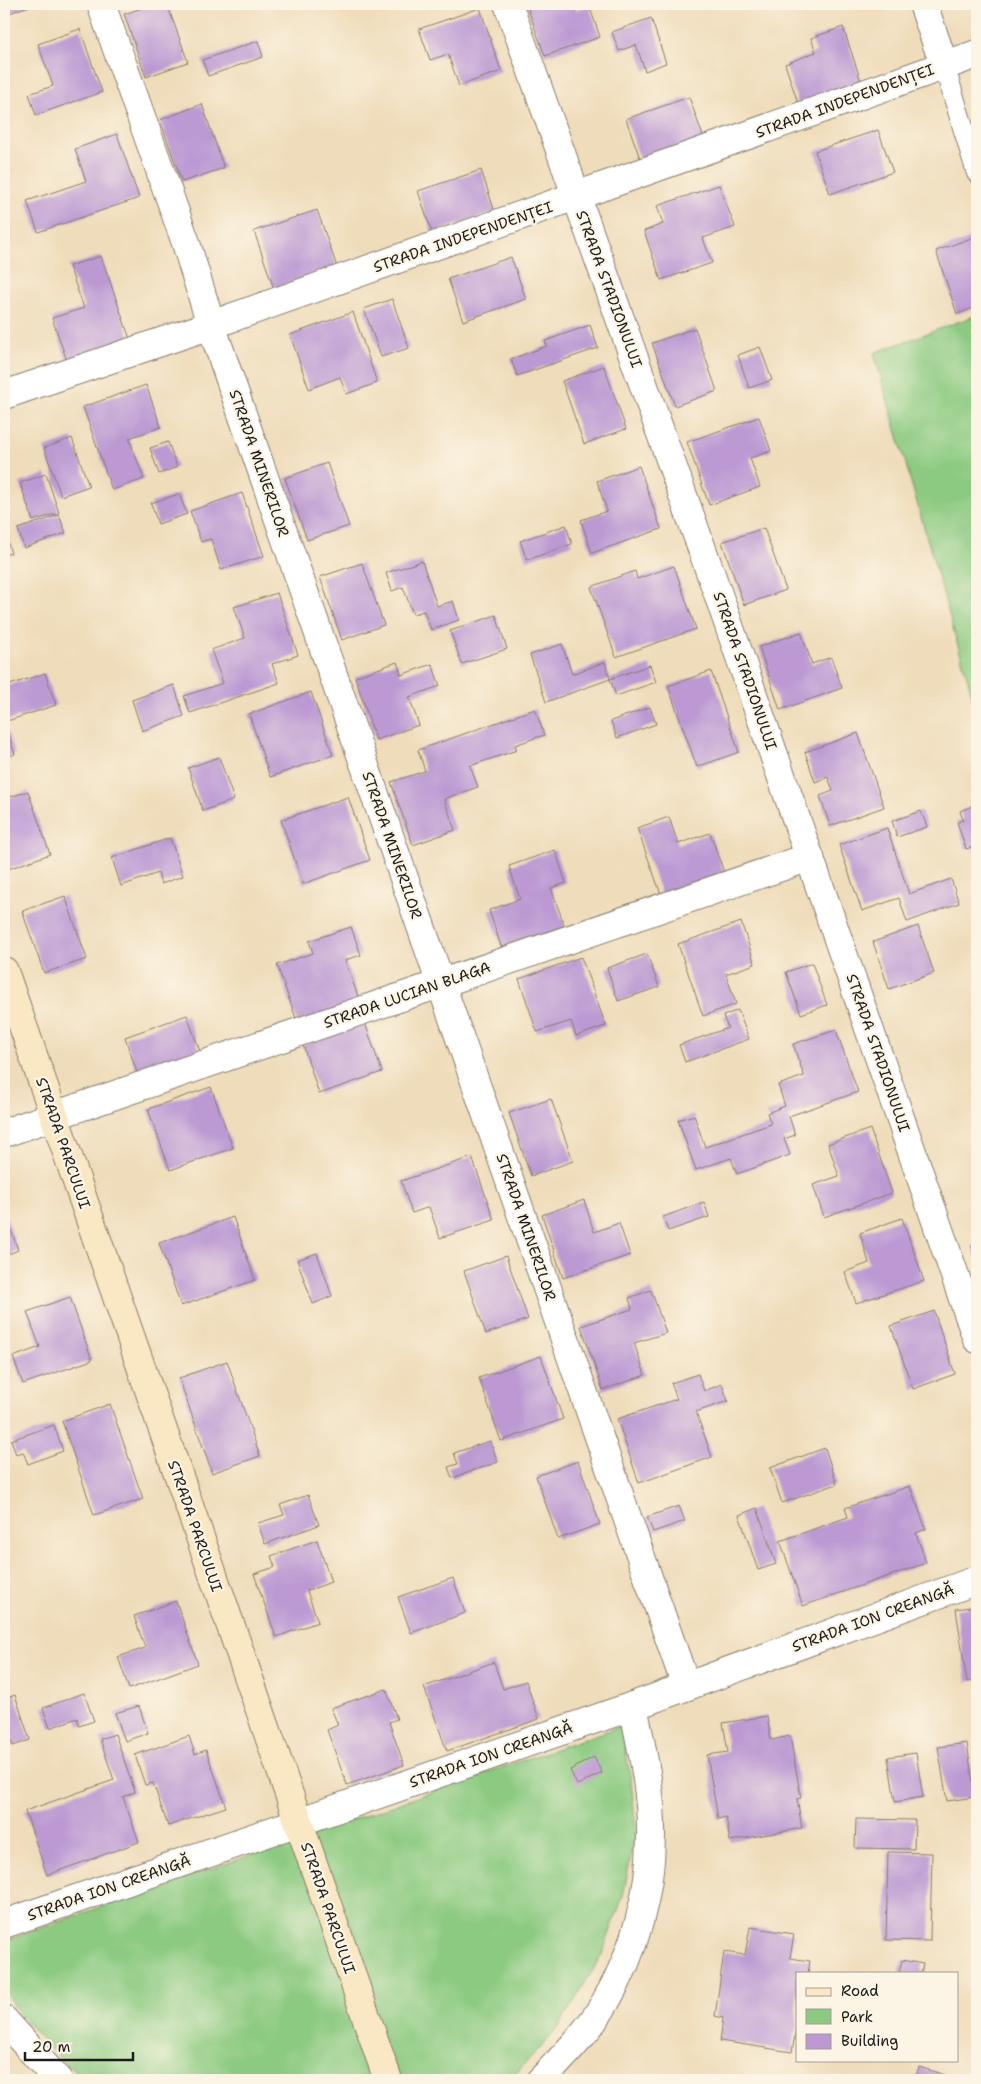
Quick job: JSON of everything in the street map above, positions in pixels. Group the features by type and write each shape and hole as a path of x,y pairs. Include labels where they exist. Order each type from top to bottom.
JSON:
{"main road":[{"name":"STRADA PARCULUI","path":"4,971 388,2080"}],"street":[{"name":"STRADA MINERILOR","path":"101,4 186,243 211,325 686,1686"},
{"name":"STRADA STADIONULUI","path":"508,4 810,857 977,1339"},
{"path":"923,4 944,65"},
{"name":"STRADA INDEPENDENȚEI","path":"4,395 211,325 977,54"},
{"name":"STRADA LUCIAN BLAGA","path":"4,1133 810,857"},
{"name":"STRADA ION CREANGĂ","path":"4,1924 633,1706 977,1580"},
{"path":"541,2080 574,2046 606,2001 630,1950 645,1894 651,1838 645,1764 633,1706"},
{"path":"4,2020 58,2080"}],"lane":[{"path":"944,65 977,173"}],"green space":[{"path":"977,315 977,712 874,353"},
{"path":"621,1726 631,1780 636,1830 623,1896 602,1955 558,2028 510,2080 89,2080 66,2065 21,2016 4,1991 4,1941"}],"building":[{"path":"4,4 34,4 4,15"},
{"path":"154,4 167,4 188,62 146,77 124,14"},
{"path":"526,4 574,4 576,10 589,5 600,37 545,56"},
{"path":"480,8 501,71 459,86 448,54 430,60 419,29"},
{"path":"651,18 666,63 645,71 636,45 619,51 612,32"},
{"path":"843,27 862,84 799,106 785,64 816,52 811,38"},
{"path":"80,29 102,92 36,115 29,94 53,86 38,44"},
{"path":"258,41 263,57 208,76 202,60"},
{"path":"689,97 704,139 641,161 626,119"},
{"path":"202,104 224,168 182,182 160,120"},
{"path":"878,130 893,172 830,194 815,151"},
{"path":"117,134 139,198 38,232 27,201 86,181 75,149"},
{"path":"481,170 495,212 432,233 418,191"},
{"path":"719,185 735,227 703,238 712,263 661,280 644,231 663,224 657,206"},
{"path":"317,210 337,267 274,289 254,231"},
{"path":"977,236 977,307 957,314 936,251"},
{"path":"101,256 130,339 67,361 52,318 84,308 69,266"},
{"path":"511,257 526,299 463,321 448,279"},
{"path":"392,299 409,348 381,357 364,309"},
{"path":"353,312 377,383 346,394 340,377 309,389 290,335"},
{"path":"590,325 598,348 517,376 511,359 547,346 545,341"},
{"path":"695,328 717,391 675,406 652,343"},
{"path":"760,347 772,380 749,388 738,355"},
{"path":"604,366 626,429 584,444 562,381"},
{"path":"146,385 161,427 129,438 144,479 112,490 83,407"},
{"path":"759,417 771,451 750,458 760,487 709,505 687,442"},
{"path":"72,438 89,486 61,496 44,448"},
{"path":"168,442 177,467 159,474 150,448"},
{"path":"327,463 349,526 307,540 285,478"},
{"path":"639,466 661,529 592,553 581,520 607,511 597,481"},
{"path":"46,474 59,513 33,521 20,483"},
{"path":"242,493 264,556 221,570 211,539 201,542 190,511"},
{"path":"179,494 187,514 158,524 151,503"},
{"path":"59,515 66,533 24,548 18,529"},
{"path":"566,525 572,544 527,560 520,541"},
{"path":"764,528 786,590 744,605 722,542"},
{"path":"6,537 11,553 4,555 4,538"},
{"path":"422,561 437,606 453,601 459,620 431,630 424,611 413,614 403,587 392,591 386,573"},
{"path":"362,563 384,625 342,640 320,577"},
{"path":"674,566 696,629 616,657 591,587 635,571 637,579"},
{"path":"277,593 298,655 272,664 279,683 190,713 184,696 223,683 211,650 245,638 234,607"},
{"path":"496,615 507,649 462,664 450,631"},
{"path":"801,632 812,664 831,657 842,688 780,710 759,647"},
{"path":"562,644 572,674 605,662 610,679 546,702 530,655"},
{"path":"397,662 401,675 432,664 440,686 409,697 419,725 376,740 355,677"},
{"path":"650,665 656,682 616,696 610,679"},
{"path":"711,671 739,752 697,767 668,686"},
{"path":"45,673 56,705 4,722 4,687"},
{"path":"174,685 184,716 142,731 132,700"},
{"path":"311,692 333,755 270,777 249,714"},
{"path":"650,707 656,724 617,738 611,721"},
{"path":"535,709 544,735 515,745 517,750 470,766 478,787 444,799 455,830 413,845 391,782 425,771 418,750"},
{"path":"4,722 15,754 4,758"},
{"path":"858,733 884,807 830,826 820,796 833,791 828,777 815,782 805,752"},
{"path":"219,757 234,800 203,811 188,768"},
{"path":"28,791 50,854 8,869 4,857 4,799"},
{"path":"348,797 370,860 303,884 281,820"},
{"path":"975,805 977,811 977,859 972,847 966,849 957,822 963,820 960,811"},
{"path":"921,811 927,827 897,837 892,821"},
{"path":"669,817 678,844 710,833 725,875 662,897 637,828"},
{"path":"887,828 909,894 951,879 959,903 907,922 899,898 862,911 839,845"},
{"path":"170,838 183,876 161,884 158,873 121,886 112,858"},
{"path":"555,850 566,883 551,888 566,930 503,952 489,910 520,899 509,866"},
{"path":"65,896 87,959 44,973 22,911"},
{"path":"741,922 755,964 726,974 736,1004 703,1016 678,944"},
{"path":"918,926 934,973 889,989 873,942"},
{"path":"351,927 361,955 345,960 360,1002 298,1024 277,965 313,953 309,941"},
{"path":"647,954 659,987 618,1001 607,968"},
{"path":"581,957 606,1026 576,1036 571,1021 537,1032 519,979"},
{"path":"812,963 827,1005 801,1014 786,972"},
{"path":"738,1010 749,1039 685,1062 679,1045 728,1028 723,1016"},
{"path":"187,1015 202,1057 139,1079 125,1037"},
{"path":"365,1023 382,1072 319,1094 303,1045"},
{"path":"836,1030 858,1092 789,1116 795,1135 784,1139 790,1155 737,1174 731,1158 696,1170 678,1120 694,1115 705,1147 771,1124 767,1113 785,1106 778,1085 804,1076 793,1044"},
{"path":"211,1087 233,1148 170,1170 148,1109"},
{"path":"551,1099 573,1161 531,1176 509,1113"},
{"path":"870,1129 892,1193 824,1217 813,1185 839,1176 828,1144"},
{"path":"472,1157 494,1220 440,1238 429,1207 412,1213 401,1181"},
{"path":"584,1200 594,1232 619,1223 630,1255 563,1278 542,1215"},
{"path":"704,1202 709,1217 668,1231 663,1217"},
{"path":"4,1210 18,1250 4,1256"},
{"path":"233,1217 255,1280 181,1306 159,1243"},
{"path":"902,1218 924,1281 856,1303 845,1272 869,1263 860,1233"},
{"path":"977,1245 977,1260 972,1246"},
{"path":"317,1253 332,1296 313,1304 297,1260"},
{"path":"506,1256 528,1319 486,1334 464,1271"},
{"path":"651,1290 666,1333 634,1343 645,1375 603,1390 581,1326 632,1309 629,1298"},
{"path":"70,1297 92,1360 23,1384 13,1357 40,1347 27,1312"},
{"path":"934,1311 955,1374 913,1389 891,1326"},
{"path":"541,1356 563,1419 501,1441 479,1378"},
{"path":"227,1361 260,1456 212,1473 179,1378"},
{"path":"698,1374 704,1391 722,1384 728,1401 696,1412 712,1457 639,1483 617,1419 677,1399 671,1383"},
{"path":"110,1404 143,1499 94,1515 62,1421"},
{"path":"54,1425 63,1451 28,1464 23,1452 16,1454 11,1440"},
{"path":"490,1441 498,1462 452,1478 448,1467 458,1464 454,1453"},
{"path":"825,1448 837,1484 782,1503 770,1468"},
{"path":"578,1461 600,1524 558,1539 536,1476"},
{"path":"910,1486 926,1529 916,1533 926,1563 803,1606 780,1541 848,1517 845,1508"},
{"path":"308,1495 319,1525 265,1544 258,1523 284,1515 280,1505"},
{"path":"679,1506 685,1521 653,1532 647,1517"},
{"path":"757,1508 776,1564 758,1570 739,1515"},
{"path":"317,1540 331,1582 307,1591 318,1622 276,1637 254,1574 275,1567 271,1556"},
{"path":"453,1578 465,1613 411,1633 398,1597"},
{"path":"176,1601 198,1664 129,1689 118,1657 145,1648 134,1616"},
{"path":"977,1606 977,1680 967,1682 956,1609"},
{"path":"494,1662 503,1689 526,1681 539,1719 447,1751 424,1687"},
{"path":"386,1689 397,1719 389,1722 404,1765 347,1785 327,1730 338,1725 331,1708"},
{"path":"84,1693 94,1721 79,1726 77,1718 50,1728 43,1708"},
{"path":"15,1695 30,1740 13,1746 8,1734 4,1735 4,1699"},
{"path":"139,1706 148,1733 125,1741 115,1713"},
{"path":"767,1716 771,1740 790,1736 801,1798 797,1799 802,1828 730,1841 726,1817 718,1819 707,1755 728,1752 723,1723"},
{"path":"115,1734 135,1792 123,1797 139,1842 47,1875 25,1811 114,1780 100,1739"},
{"path":"189,1736 195,1754 206,1750 226,1807 168,1826 153,1783 145,1785 135,1755"},
{"path":"967,1743 975,1797 947,1801 938,1747"},
{"path":"916,1753 923,1797 895,1802 888,1757"},
{"path":"594,1757 602,1773 577,1785 570,1770"},
{"path":"856,1819 915,1820 914,1849 855,1848"},
{"path":"888,1852 932,1853 930,1941 886,1940"},
{"path":"750,1927 794,1934 790,1958 810,1961 808,1972 796,1972 796,2029 792,2052 720,2041 723,2018 715,2016 724,1952 745,1955"},
{"path":"902,1960 923,1964 921,1972 899,1972"},
{"path":"919,2067 945,2075 943,2080 915,2080"}]}
